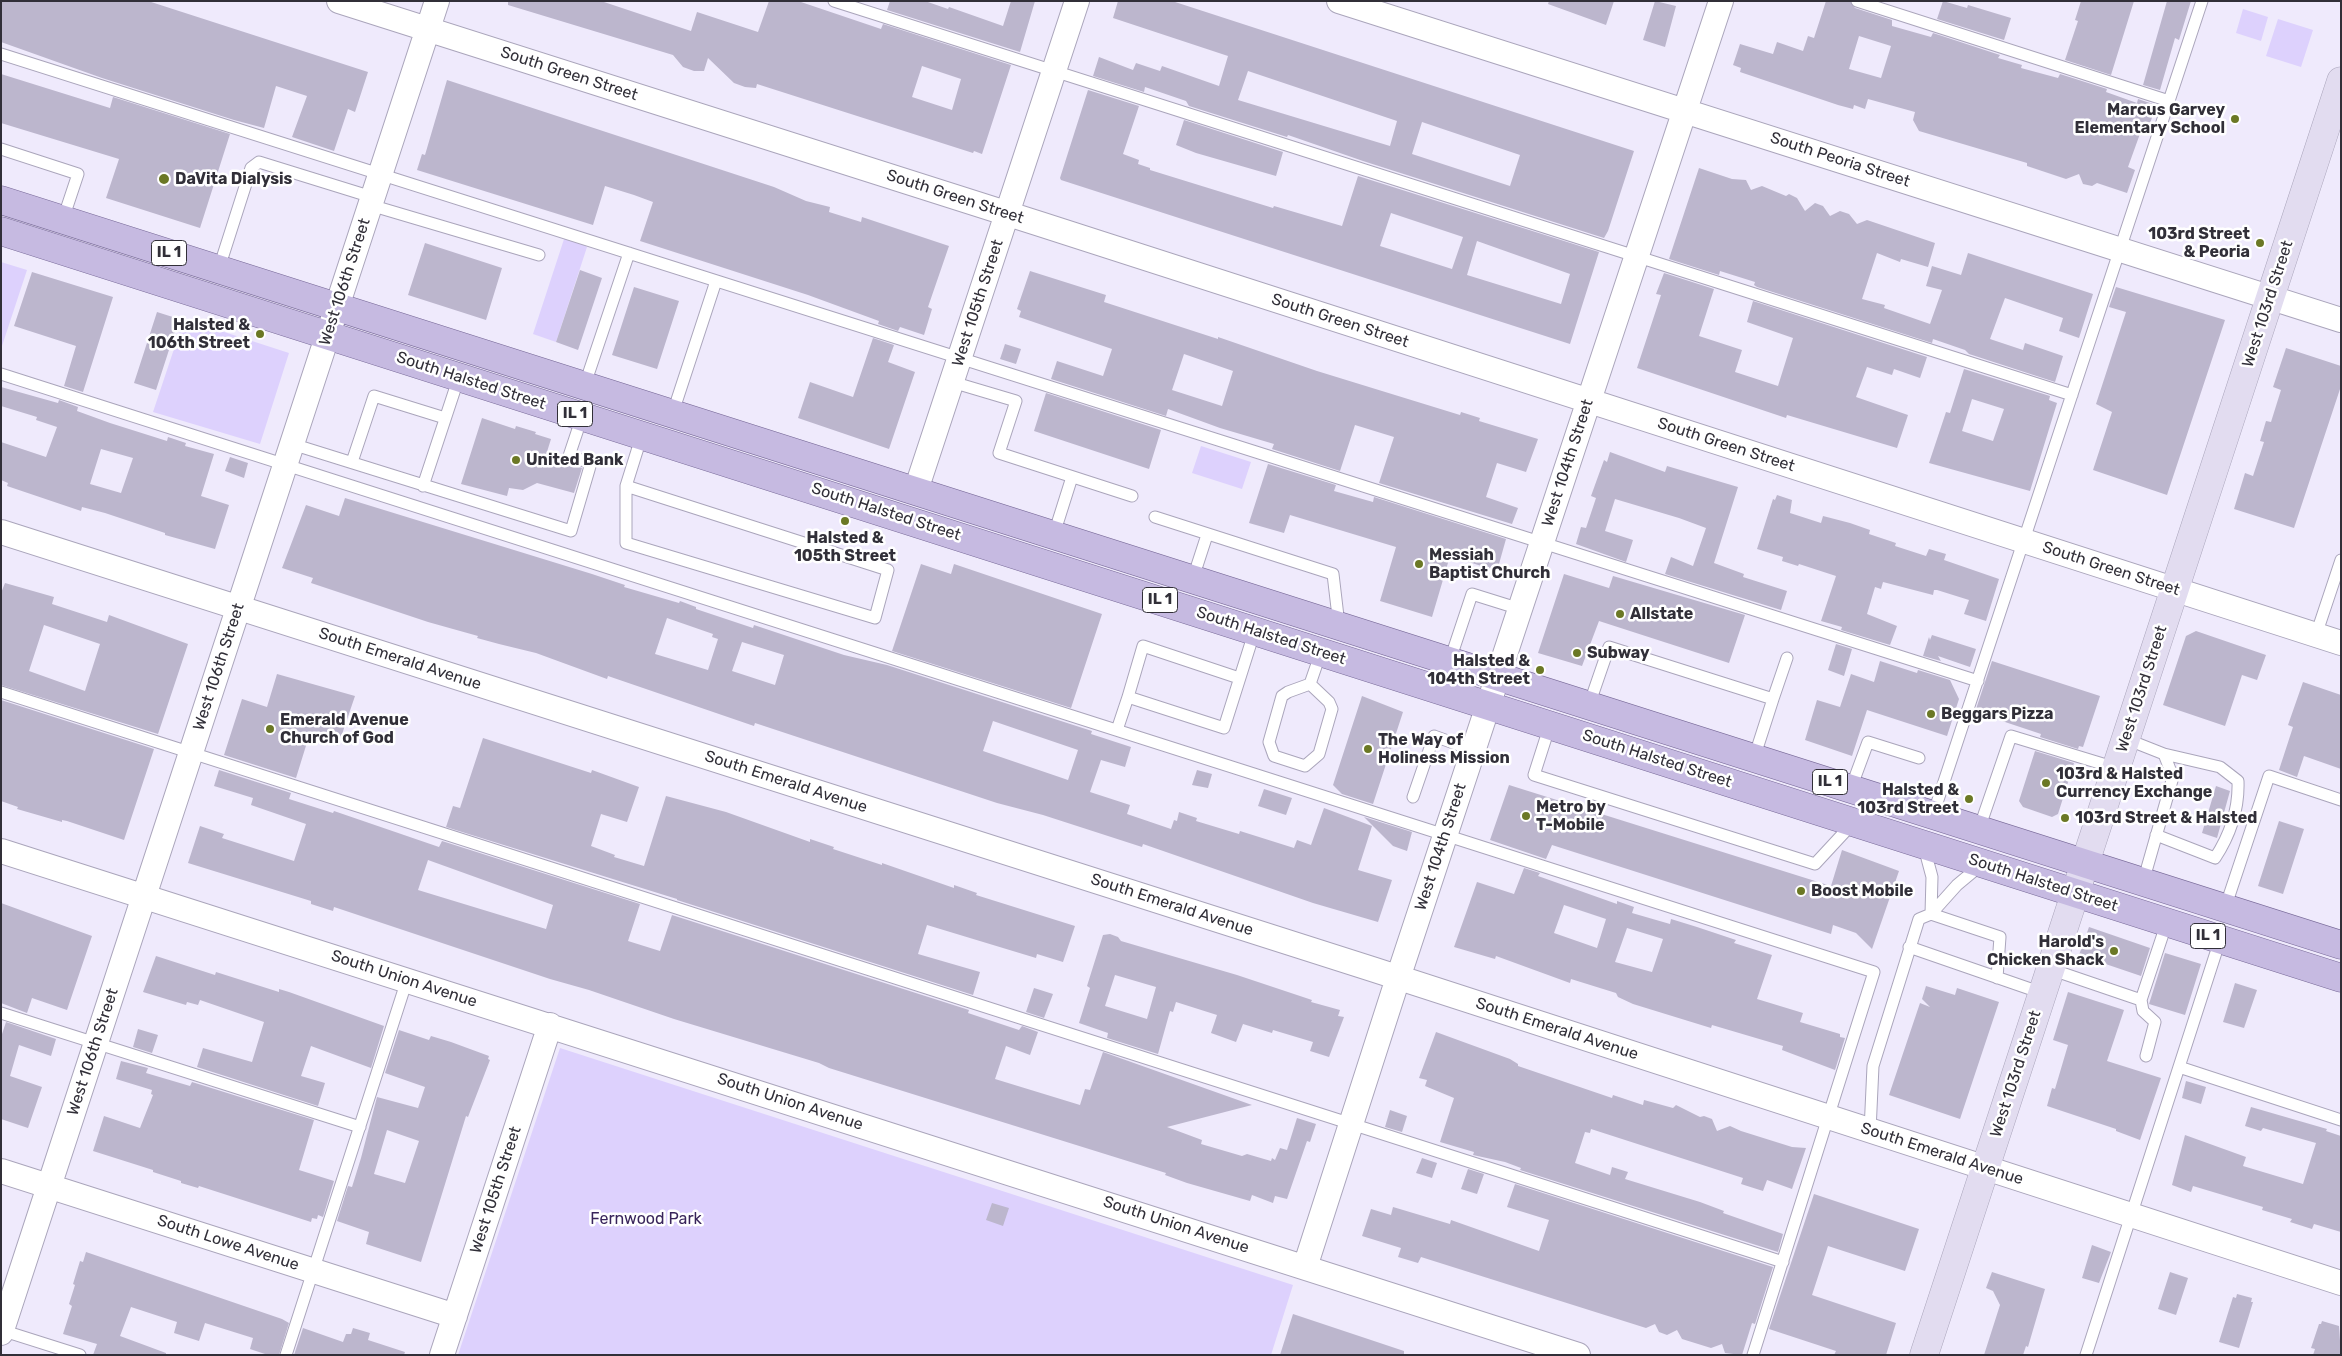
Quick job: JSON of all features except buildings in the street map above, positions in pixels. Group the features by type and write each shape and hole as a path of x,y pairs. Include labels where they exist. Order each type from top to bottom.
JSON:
{"main road":[{"name":"West 103rd Street","path":"1924,1355 2341,81"},
{"name":"South Halsted Street","path":"1,200 585,384 2341,946"},
{"name":"South Halsted Street","path":"1,231 2341,978"},
{"path":"907,519 916,490"}],"street":[{"name":"South Green Street","path":"339,1 2341,643"},
{"name":"West 106th Street","path":"2,1331 437,1"},
{"name":"West 105th Street","path":"916,490 1077,1"},
{"name":"South Peoria Street","path":"1339,1 2341,320"},
{"name":"West 104th Street","path":"1305,1267 1398,978 1721,1"},
{"name":"South Emerald Avenue","path":"1,532 1398,978 2341,1283"},
{"name":"South Union Avenue","path":"1,851 1578,1355"},
{"name":"West 105th Street","path":"442,1355 550,1025"},
{"name":"South Lowe Avenue","path":"1,1171 455,1316"}],"lane":[{"path":"834,1 2072,395"},
{"path":"1857,1 2169,101"},
{"path":"1933,815 2202,1"},
{"path":"1,54 1978,681"},
{"path":"1,149 78,174 63,219"},
{"path":"219,268 251,168 259,162 371,201 539,255"},
{"path":"585,384 630,253"},
{"path":"672,412 716,281"},
{"path":"1,374 288,455 1117,730 1874,972 1753,1355"},
{"path":"423,486 459,377"},
{"path":"952,382 1016,401 998,453 1132,496"},
{"path":"352,462 374,396 445,418"},
{"path":"288,455 352,462 423,486 571,531 591,463 569,456 582,416"},
{"path":"626,486 888,570 874,618 626,543 626,486 642,435"},
{"path":"1054,534 1072,477"},
{"path":"1155,517 1333,574 1339,625"},
{"path":"1193,578 1207,535"},
{"path":"2316,635 2341,560"},
{"path":"1450,660 1472,594 1520,609"},
{"path":"1128,697 1224,728 1255,630"},
{"path":"1117,730 1143,646 1239,678"},
{"path":"1589,705 1609,646 1773,699"},
{"path":"1310,684 1329,702 1332,709 1319,754 1305,766 1274,756 1268,742 1282,696 1310,684 1321,652"},
{"path":"1754,758 1787,658"},
{"path":"1,692 1783,1262"},
{"path":"1550,725 1534,775 1815,864 1854,822"},
{"path":"1413,797 1434,736 1474,750"},
{"path":"1979,829 2010,736 2116,768"},
{"path":"2126,739 2164,754 2220,768 2238,781 2239,803 2222,847 2215,858 2156,835"},
{"path":"1851,788 1868,742 1919,758"},
{"path":"2143,882 2173,777 2164,754"},
{"path":"2224,908 2269,776 2341,800"},
{"path":"1923,844 1932,877 1931,914"},
{"path":"1870,1131 1873,1066 1919,919 1931,914 1956,884 1983,864"},
{"path":"1931,914 2000,936 1997,978"},
{"path":"2146,1056 2156,1022 2143,1012 2141,1000 2167,922"},
{"path":"2086,1355 2220,940"},
{"path":"1909,947 1997,978 2046,981 2141,1000"},
{"path":"286,1355 407,980"},
{"path":"1,1012 360,1127"},
{"path":"2179,1067 2341,1120"},
{"path":"2,1331 80,1355"}],"green space":[{"path":"2243,9 2268,17 2261,41 2236,33"},
{"path":"2278,19 2313,30 2301,67 2266,56"},
{"path":"566,233 587,247 556,342 533,334"},
{"path":"1,262 27,270 1,349"},
{"path":"184,319 289,353 260,444 153,412"},
{"path":"1201,446 1251,462 1242,489 1192,473"},
{"name":"Fernwood Park","path":"560,1048 1293,1285 1271,1355 458,1355"}],"place":[{"name":"Marcus Garvey Elementary School","path":"2235,119"},
{"name":"DaVita Dialysis","path":"164,179"},
{"name":"103rd Street & Peoria","path":"2260,243"},
{"name":"Halsted & 106th Street","path":"260,334"},
{"name":"United Bank","path":"516,460"},
{"name":"Halsted & 105th Street","path":"845,521"},
{"name":"Messiah Baptist Church","path":"1419,564"},
{"name":"Allstate","path":"1620,614"},
{"name":"Subway","path":"1577,653"},
{"name":"Halsted & 104th Street","path":"1540,670"},
{"name":"Beggars Pizza","path":"1931,714"},
{"name":"Emerald Avenue Church of God","path":"270,729"},
{"name":"The Way of Holiness Mission","path":"1368,749"},
{"name":"103rd & Halsted Currency Exchange","path":"2046,783"},
{"name":"Halsted & 103rd Street","path":"1969,799"},
{"name":"Metro by T-Mobile","path":"1526,816"},
{"name":"103rd Street & Halsted","path":"2065,818"},
{"name":"Boost Mobile","path":"1801,891"},
{"name":"Harold's Chicken Shack","path":"2114,951"}]}
